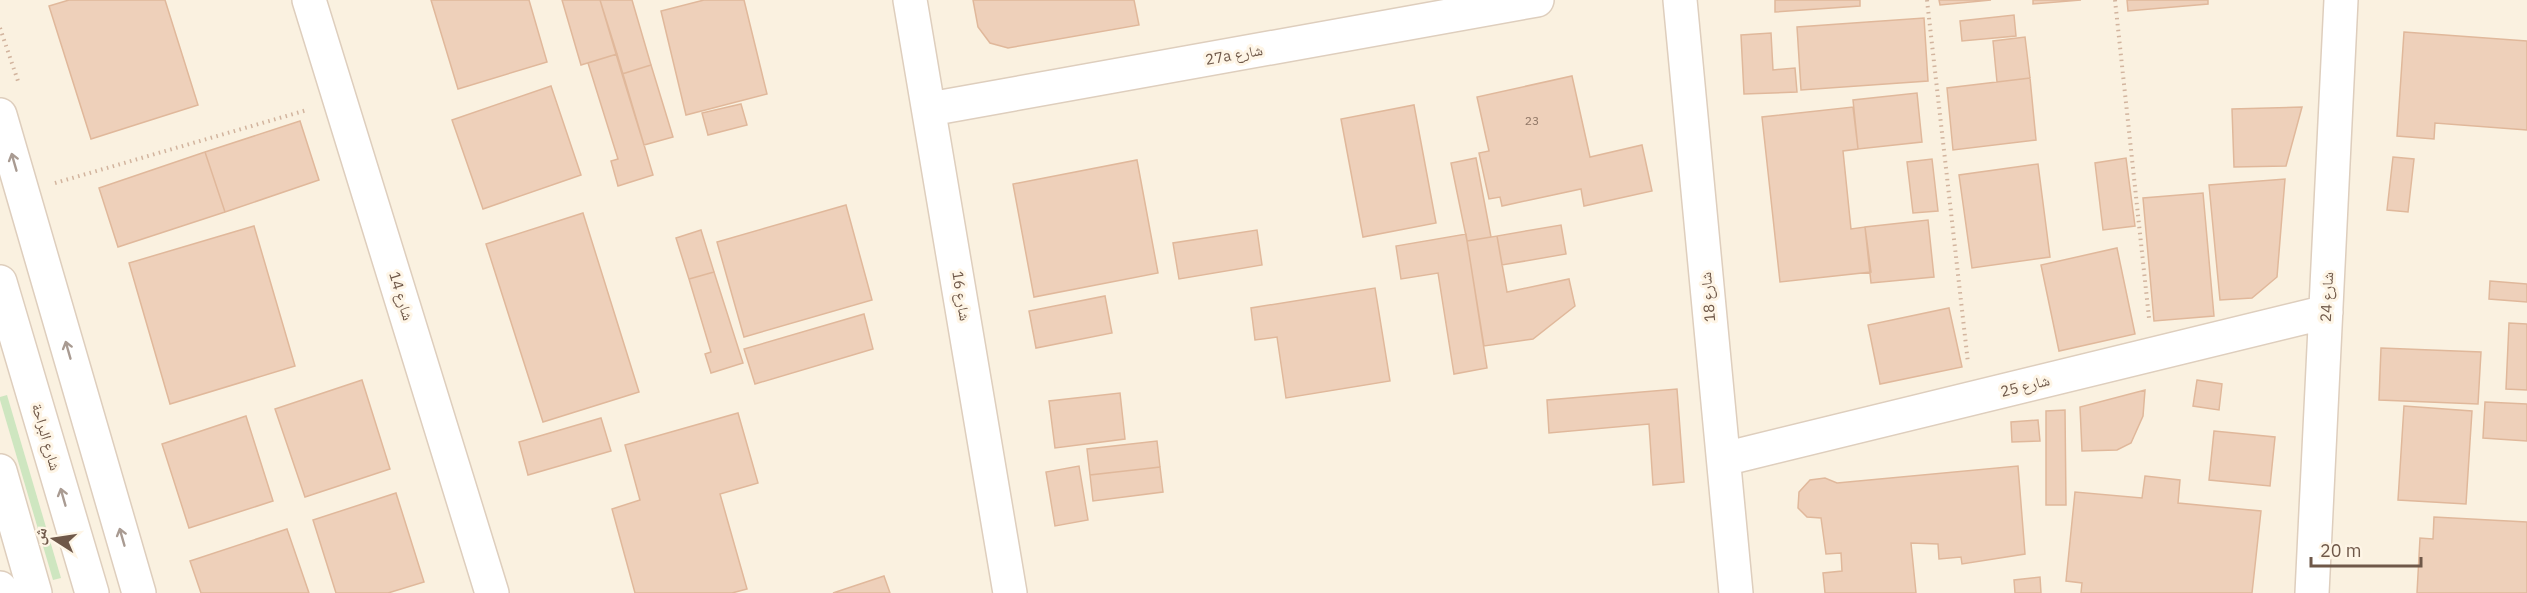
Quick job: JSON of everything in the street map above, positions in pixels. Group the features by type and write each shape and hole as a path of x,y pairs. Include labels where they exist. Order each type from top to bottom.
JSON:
{"street":[{"name":"شارع 14","path":"309,0 492,593"},
{"name":"شارع 16","path":"910,0 1010,593"},
{"name":"27a شارع","path":"930,109 1537,0"},
{"name":"شارع 18","path":"1680,0 1736,593"},
{"name":"شارع 24","path":"2312,593 2341,0"},
{"path":"0,115 139,593"},
{"name":"شارع البراحة","path":"0,282 92,593"},
{"name":"شارع 25","path":"1724,459 2326,312"},
{"path":"0,471 35,593"},
{"path":"0,588 3,593"}],"path":[{"path":"1927,0 1972,398"},
{"path":"2115,0 2153,354"},
{"path":"51,184 340,100"}],"green space":[{"path":"7,395 61,578 53,580 0,400 0,397"}],"building":[{"path":"69,0 165,0 198,105 91,139 49,6"},
{"path":"431,0 529,0 547,62 458,89"},
{"path":"562,0 600,0 617,54 581,65"},
{"path":"600,0 632,0 651,65 622,74"},
{"path":"704,0 744,0 767,94 686,115 661,11"},
{"path":"973,0 1134,0 1139,25 1008,48 990,43 978,27"},
{"path":"1775,0 1860,0 1860,6 1775,12"},
{"path":"1939,0 1991,0 1940,5"},
{"path":"2033,0 2081,0 2033,4"},
{"path":"2127,0 2208,0 2208,4 2128,11"},
{"path":"2014,15 2016,36 1962,41 1960,21"},
{"path":"1924,18 1928,81 1801,90 1797,27"},
{"path":"2404,32 2527,41 2527,130 2435,123 2434,139 2397,136"},
{"path":"1771,33 1773,70 1795,68 1797,92 1744,94 1741,35"},
{"path":"2025,37 2030,78 1997,82 1993,41"},
{"path":"617,54 653,175 618,186 611,161 618,159 588,63"},
{"path":"651,65 673,137 644,145 622,74"},
{"path":"1572,76 1590,157 1642,145 1652,191 1584,206 1581,189 1502,206 1500,197 1489,199 1479,153 1489,151 1477,97"},
{"path":"2030,78 2036,140 1953,150 1947,88"},
{"path":"551,86 581,175 483,209 452,120"},
{"path":"1917,93 1922,142 1858,149 1853,100"},
{"path":"741,104 747,125 708,135 702,113"},
{"path":"1414,105 1436,223 1363,237 1341,119"},
{"path":"1853,107 1858,149 1843,151 1851,229 1865,227 1871,272 1780,282 1762,117"},
{"path":"2302,107 2286,166 2234,167 2232,109"},
{"path":"300,121 319,180 225,212 205,152"},
{"path":"205,152 225,212 118,247 99,188"},
{"path":"2393,157 2414,159 2408,212 2387,210"},
{"path":"1476,158 1491,237 1467,241 1451,163"},
{"path":"2126,158 2135,226 2103,230 2095,163"},
{"path":"1932,159 1938,211 1913,213 1907,162"},
{"path":"1137,160 1158,273 1034,297 1013,184"},
{"path":"2038,164 2050,257 1972,268 1959,175"},
{"path":"2285,179 2277,277 2252,298 2220,300 2209,185"},
{"path":"2203,193 2214,316 2154,321 2143,198"},
{"path":"846,205 872,300 744,337 717,242"},
{"path":"583,213 639,392 543,422 486,244"},
{"path":"1928,220 1934,277 1871,283 1865,227"},
{"path":"1561,225 1566,254 1502,265 1497,236"},
{"path":"254,226 295,366 170,404 129,263"},
{"path":"701,230 714,272 689,279 676,238"},
{"path":"1257,230 1262,265 1179,279 1173,243"},
{"path":"1466,234 1487,368 1454,374 1438,273 1401,279 1396,246"},
{"path":"1497,236 1507,292 1569,279 1575,306 1533,339 1484,346 1467,241"},
{"path":"2117,248 2135,334 2059,351 2041,265"},
{"path":"714,272 743,363 711,373 705,354 711,352 689,279"},
{"path":"2490,281 2527,284 2527,302 2489,299"},
{"path":"1375,288 1390,381 1286,398 1277,337 1255,340 1251,308"},
{"path":"1105,296 1112,333 1036,348 1029,311"},
{"path":"1949,308 1962,367 1880,384 1868,325"},
{"path":"864,314 873,349 755,384 744,349"},
{"path":"2509,323 2527,324 2527,390 2506,389"},
{"path":"2381,348 2481,352 2478,404 2379,400"},
{"path":"362,380 390,469 305,497 275,409"},
{"path":"2197,380 2222,384 2219,410 2193,406"},
{"path":"1677,389 1684,482 1653,485 1649,424 1549,433 1547,400"},
{"path":"2145,390 2143,416 2131,443 2117,450 2082,451 2080,407"},
{"path":"1120,393 1125,439 1055,448 1049,401"},
{"path":"2485,402 2527,404 2527,441 2483,438"},
{"path":"2404,406 2472,411 2466,504 2398,500"},
{"path":"2065,410 2066,505 2046,505 2046,411"},
{"path":"738,413 758,483 720,494 747,589 732,593 635,593 612,509 640,500 625,445"},
{"path":"246,416 273,501 189,528 162,444"},
{"path":"601,418 611,451 528,475 519,442"},
{"path":"2038,420 2040,441 2012,442 2011,422"},
{"path":"2214,431 2275,437 2270,486 2209,480"},
{"path":"1157,441 1160,467 1090,475 1087,449"},
{"path":"1079,466 1088,520 1055,526 1046,472"},
{"path":"2018,466 2025,554 1962,564 1961,557 1939,559 1938,544 1911,543 1916,593 1825,593 1823,573 1842,571 1841,553 1826,554 1821,518 1807,517 1798,508 1799,492 1810,480 1825,478 1837,483"},
{"path":"1160,467 1163,492 1093,501 1090,475"},
{"path":"2145,476 2180,480 2178,503 2261,511 2252,593 2081,593 2082,583 2066,581 2075,492 2142,498"},
{"path":"396,493 424,582 388,593 336,593 313,520"},
{"path":"2434,517 2527,522 2527,593 2417,593 2420,538 2433,539"},
{"path":"287,529 309,593 201,593 190,561"},
{"path":"884,576 890,593 833,593"},
{"path":"2040,577 2041,593 2015,593 2014,580"}]}
